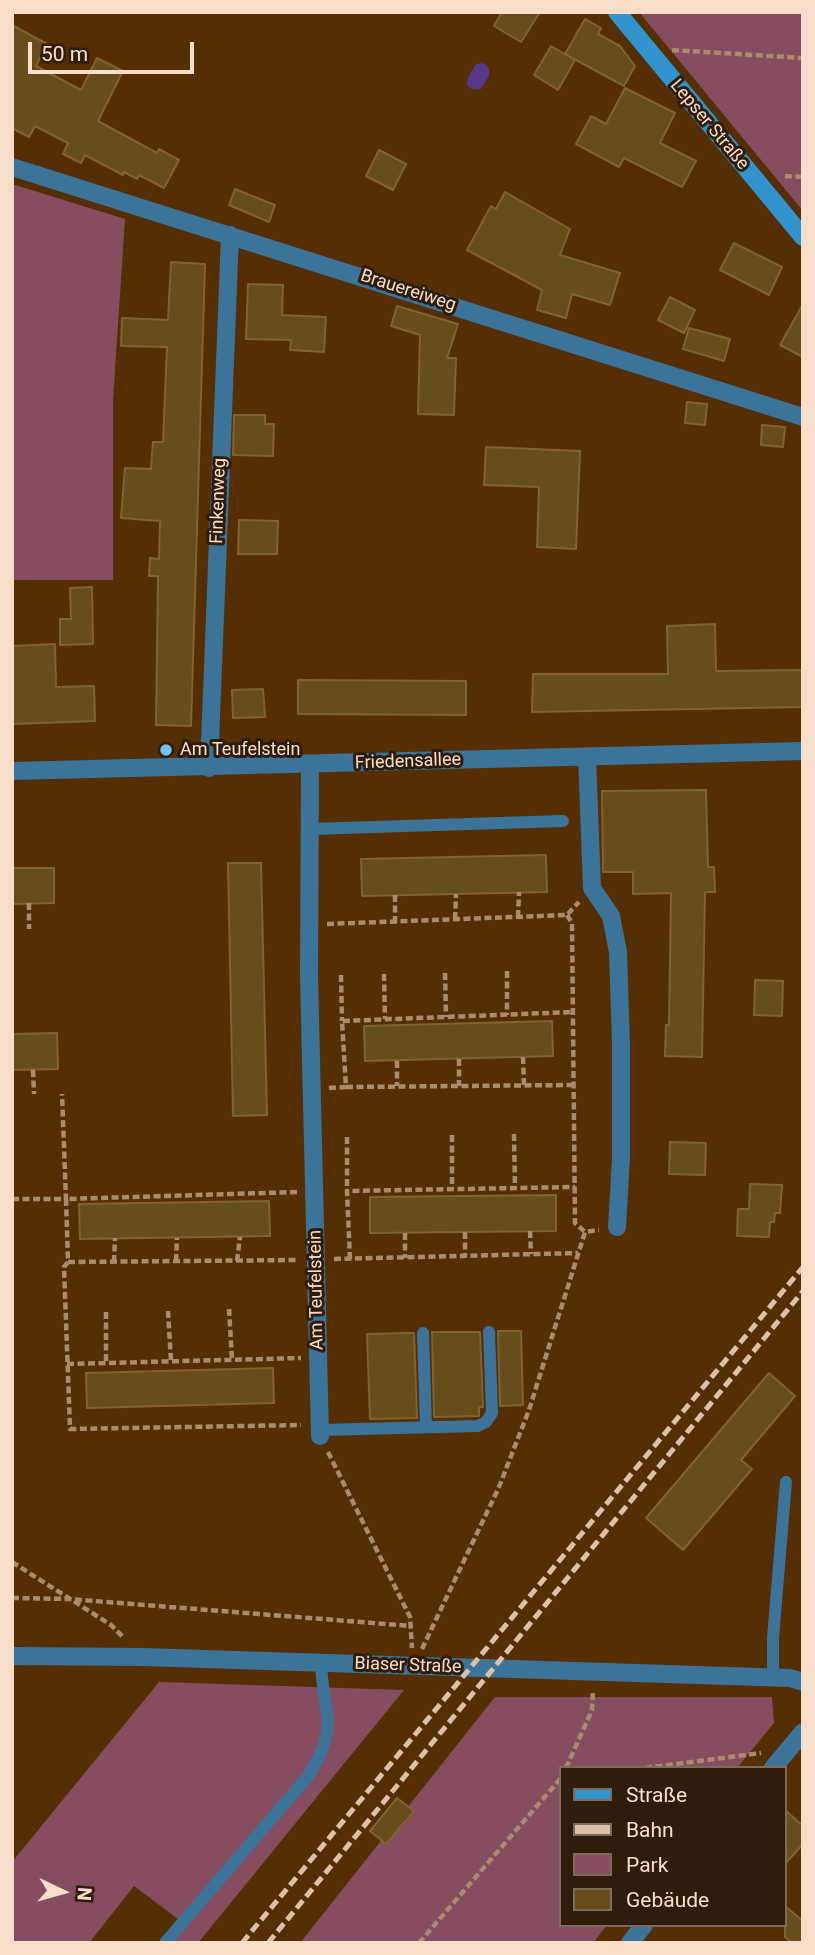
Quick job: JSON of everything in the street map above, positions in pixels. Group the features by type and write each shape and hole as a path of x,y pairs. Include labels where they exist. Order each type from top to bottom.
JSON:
{"street":[{"name":"Lepser Straße","path":"617,12 803,237"},
{"name":"Brauereiweg","path":"12,167 803,417"},
{"name":"Finkenweg","path":"209,768 230,235"},
{"name":"Friedensallee","path":"12,771 803,751"},
{"path":"587,757 592,888 611,916 618,952 621,1082 617,1227"},
{"name":"Am Teufelstein","path":"310,765 309,925 320,1430"},
{"name":"Biaser Straße","path":"12,1656 143,1657 773,1677 803,1682"},
{"path":"776,1766 803,1732"},
{"path":"630,1943 642,1927"}],"lane":[{"path":"310,829 563,821"},
{"path":"320,1430 478,1426 486,1422 492,1413 489,1332"},
{"path":"423,1333 426,1427"},
{"path":"773,1677 773,1639 786,1482"},
{"path":"165,1943 309,1775 324,1750 330,1719 321,1663"}],"path":[{"path":"656,61 674,48 803,58"},
{"path":"785,176 803,177"},
{"path":"309,925 568,915 592,888"},
{"path":"518,917 519,892"},
{"path":"455,919 456,894"},
{"path":"395,895 396,922"},
{"path":"29,903 29,929"},
{"path":"568,915 572,923 575,1223 584,1232"},
{"path":"507,971 507,1015"},
{"path":"445,972 446,1017"},
{"path":"384,974 385,1019"},
{"path":"341,975 346,1087"},
{"path":"342,1021 573,1012"},
{"path":"523,1057 524,1085"},
{"path":"459,1059 459,1086"},
{"path":"397,1061 397,1086"},
{"path":"33,1070 34,1094"},
{"path":"313,1089 574,1085"},
{"path":"62,1094 68,1262 64,1267 70,1429 320,1430 410,1617 414,1666"},
{"path":"514,1134 515,1188"},
{"path":"452,1135 452,1189"},
{"path":"347,1137 350,1259"},
{"path":"347,1191 575,1186"},
{"path":"12,1199 315,1191"},
{"path":"584,1232 617,1227"},
{"path":"530,1231 531,1254"},
{"path":"465,1232 465,1256"},
{"path":"414,1666 499,1487 529,1410 584,1232"},
{"path":"405,1233 405,1258"},
{"path":"237,1261 240,1237"},
{"path":"114,1262 115,1238"},
{"path":"176,1261 177,1238"},
{"path":"68,1262 317,1260 578,1253"},
{"path":"229,1309 232,1360"},
{"path":"168,1311 171,1362"},
{"path":"106,1312 106,1363"},
{"path":"67,1364 319,1358"},
{"path":"12,1562 111,1625 143,1657"},
{"path":"12,1598 69,1599 411,1626"},
{"path":"567,1766 592,1710 593,1690"},
{"path":"660,1766 789,1749"},
{"path":"419,1943 560,1779"}],"green space":[{"path":"639,12 803,12 803,211"},
{"path":"12,184 125,219 113,400 113,580 12,580"},
{"path":"159,1682 404,1690 198,1943 158,1943 178,1919 134,1886 89,1943 12,1943 12,1862"},
{"path":"495,1697 772,1697 774,1723 739,1766 560,1766 560,1927 605,1927 593,1943 300,1943"}],"shaded area":[{"path":"484,63 489,68 489,76 481,89 473,90 467,85 468,77 476,64"}],"building":[{"path":"502,12 540,12 521,42 494,26"},
{"path":"585,19 601,28 598,34 620,46 635,66 624,86 565,54"},
{"path":"12,25 47,44 36,66 81,90 97,58 123,71 98,121 157,153 159,149 179,160 164,188 139,175 137,179 124,172 123,175 85,155 81,163 63,154 68,143 35,126 29,137 12,128"},
{"path":"551,46 575,60 558,90 534,75"},
{"path":"625,88 675,113 660,143 696,161 682,187 624,158 619,167 576,144 591,116 606,124"},
{"path":"379,150 406,164 393,190 366,176"},
{"path":"235,189 275,205 269,222 229,205"},
{"path":"505,192 570,229 560,255 620,273 610,305 572,294 566,318 537,310 542,290 467,250 491,206 496,209"},
{"path":"734,243 782,267 769,295 720,270"},
{"path":"171,262 205,264 191,726 156,725 158,576 149,576 150,558 159,559 160,521 121,518 125,468 151,469 153,442 163,442 167,347 121,346 122,318 168,320"},
{"path":"248,284 283,285 282,315 326,317 324,352 290,350 291,340 246,339"},
{"path":"670,297 695,310 684,333 658,320"},
{"path":"803,304 803,357 780,345"},
{"path":"397,306 458,324 447,358 456,358 454,415 418,414 420,335 391,326"},
{"path":"689,328 730,339 724,361 683,349"},
{"path":"687,402 707,404 705,425 685,423"},
{"path":"234,415 265,415 265,424 274,424 273,456 233,455"},
{"path":"762,425 785,427 783,447 761,445"},
{"path":"486,447 580,451 576,549 537,547 539,487 484,485"},
{"path":"239,520 278,521 277,554 238,554"},
{"path":"92,587 93,644 60,645 60,619 71,619 70,588"},
{"path":"715,624 716,671 803,670 803,707 532,712 533,674 668,674 667,626"},
{"path":"55,644 56,687 94,686 95,721 12,724 12,646"},
{"path":"298,680 466,681 466,715 298,714"},
{"path":"263,689 265,717 233,718 232,690"},
{"path":"706,790 708,867 714,867 715,892 705,892 702,1057 665,1056 666,1025 669,1025 671,893 633,894 633,872 603,872 602,791"},
{"path":"546,855 547,892 362,896 361,859"},
{"path":"228,863 261,863 267,1115 233,1116"},
{"path":"12,868 54,868 54,903 12,904"},
{"path":"755,980 783,981 782,1016 754,1015"},
{"path":"552,1021 553,1056 365,1061 364,1026"},
{"path":"57,1033 58,1069 12,1070 12,1034"},
{"path":"670,1142 706,1143 705,1175 669,1174"},
{"path":"750,1184 782,1185 780,1213 775,1213 774,1222 770,1222 769,1237 737,1236 738,1209 749,1209"},
{"path":"556,1195 556,1231 370,1233 370,1197"},
{"path":"269,1201 270,1236 80,1239 79,1204"},
{"path":"498,1331 521,1331 523,1405 500,1406"},
{"path":"432,1332 480,1332 483,1407 479,1407 479,1416 434,1417"},
{"path":"414,1333 417,1418 370,1419 367,1334"},
{"path":"273,1368 274,1403 87,1408 86,1373"},
{"path":"769,1373 795,1396 741,1460 752,1469 683,1550 646,1518"},
{"path":"397,1798 414,1811 386,1844 370,1831"},
{"path":"787,1812 803,1826 803,1844 787,1862"},
{"path":"787,1908 803,1921 803,1943 792,1943 785,1937"}],"railway":[{"path":"242,1943 803,1267"},
{"path":"268,1943 803,1291"}],"place":[{"name":"Am Teufelstein","path":"166,750"}]}
